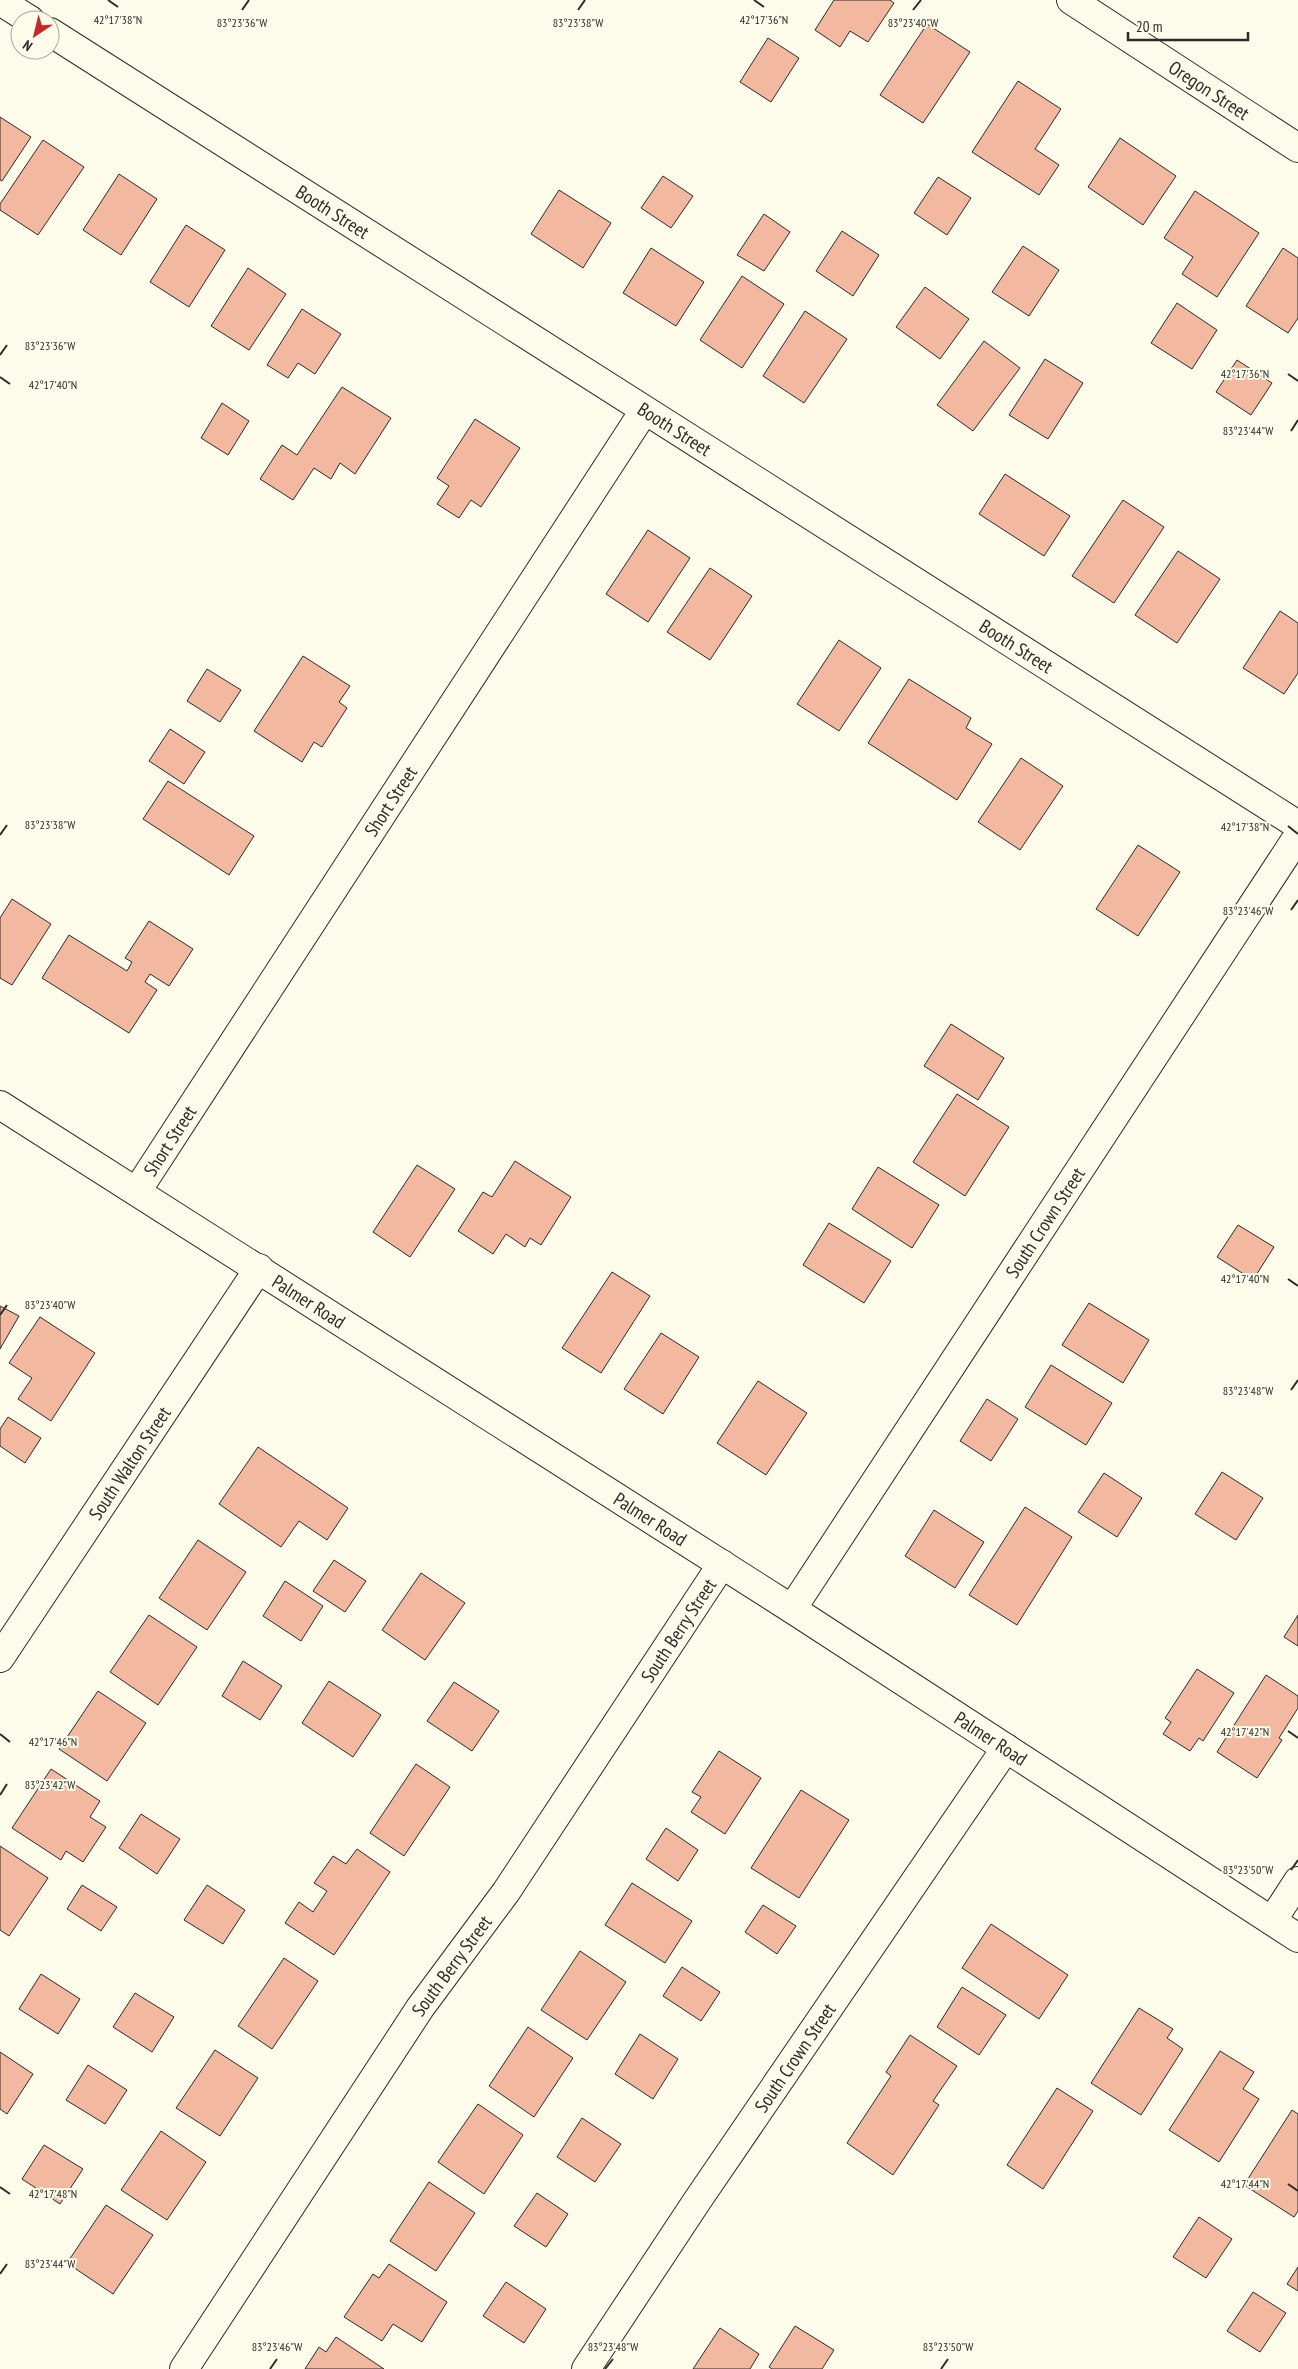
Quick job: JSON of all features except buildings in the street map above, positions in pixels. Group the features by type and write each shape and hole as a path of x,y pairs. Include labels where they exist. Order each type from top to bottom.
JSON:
{"street":[{"name":"Oregon Street","path":"1071,0 1298,148"},
{"path":"0,1 14,10"},
{"name":"Booth Street","path":"60,38 1298,825"},
{"name":"Short Street","path":"137,1191 644,411"},
{"name":"South Crown Street","path":"792,1609 1298,836"},
{"name":"Palmer Road","path":"0,1105 722,1564 1298,1938"},
{"name":"South Walton Street","path":"0,1658 259,1268"},
{"name":"South Berry Street","path":"184,2369 420,2008 506,1892 722,1564"},
{"name":"South Crown Street","path":"586,2369 1006,1748"},
{"path":"1272,1921 1298,1881"}]}
